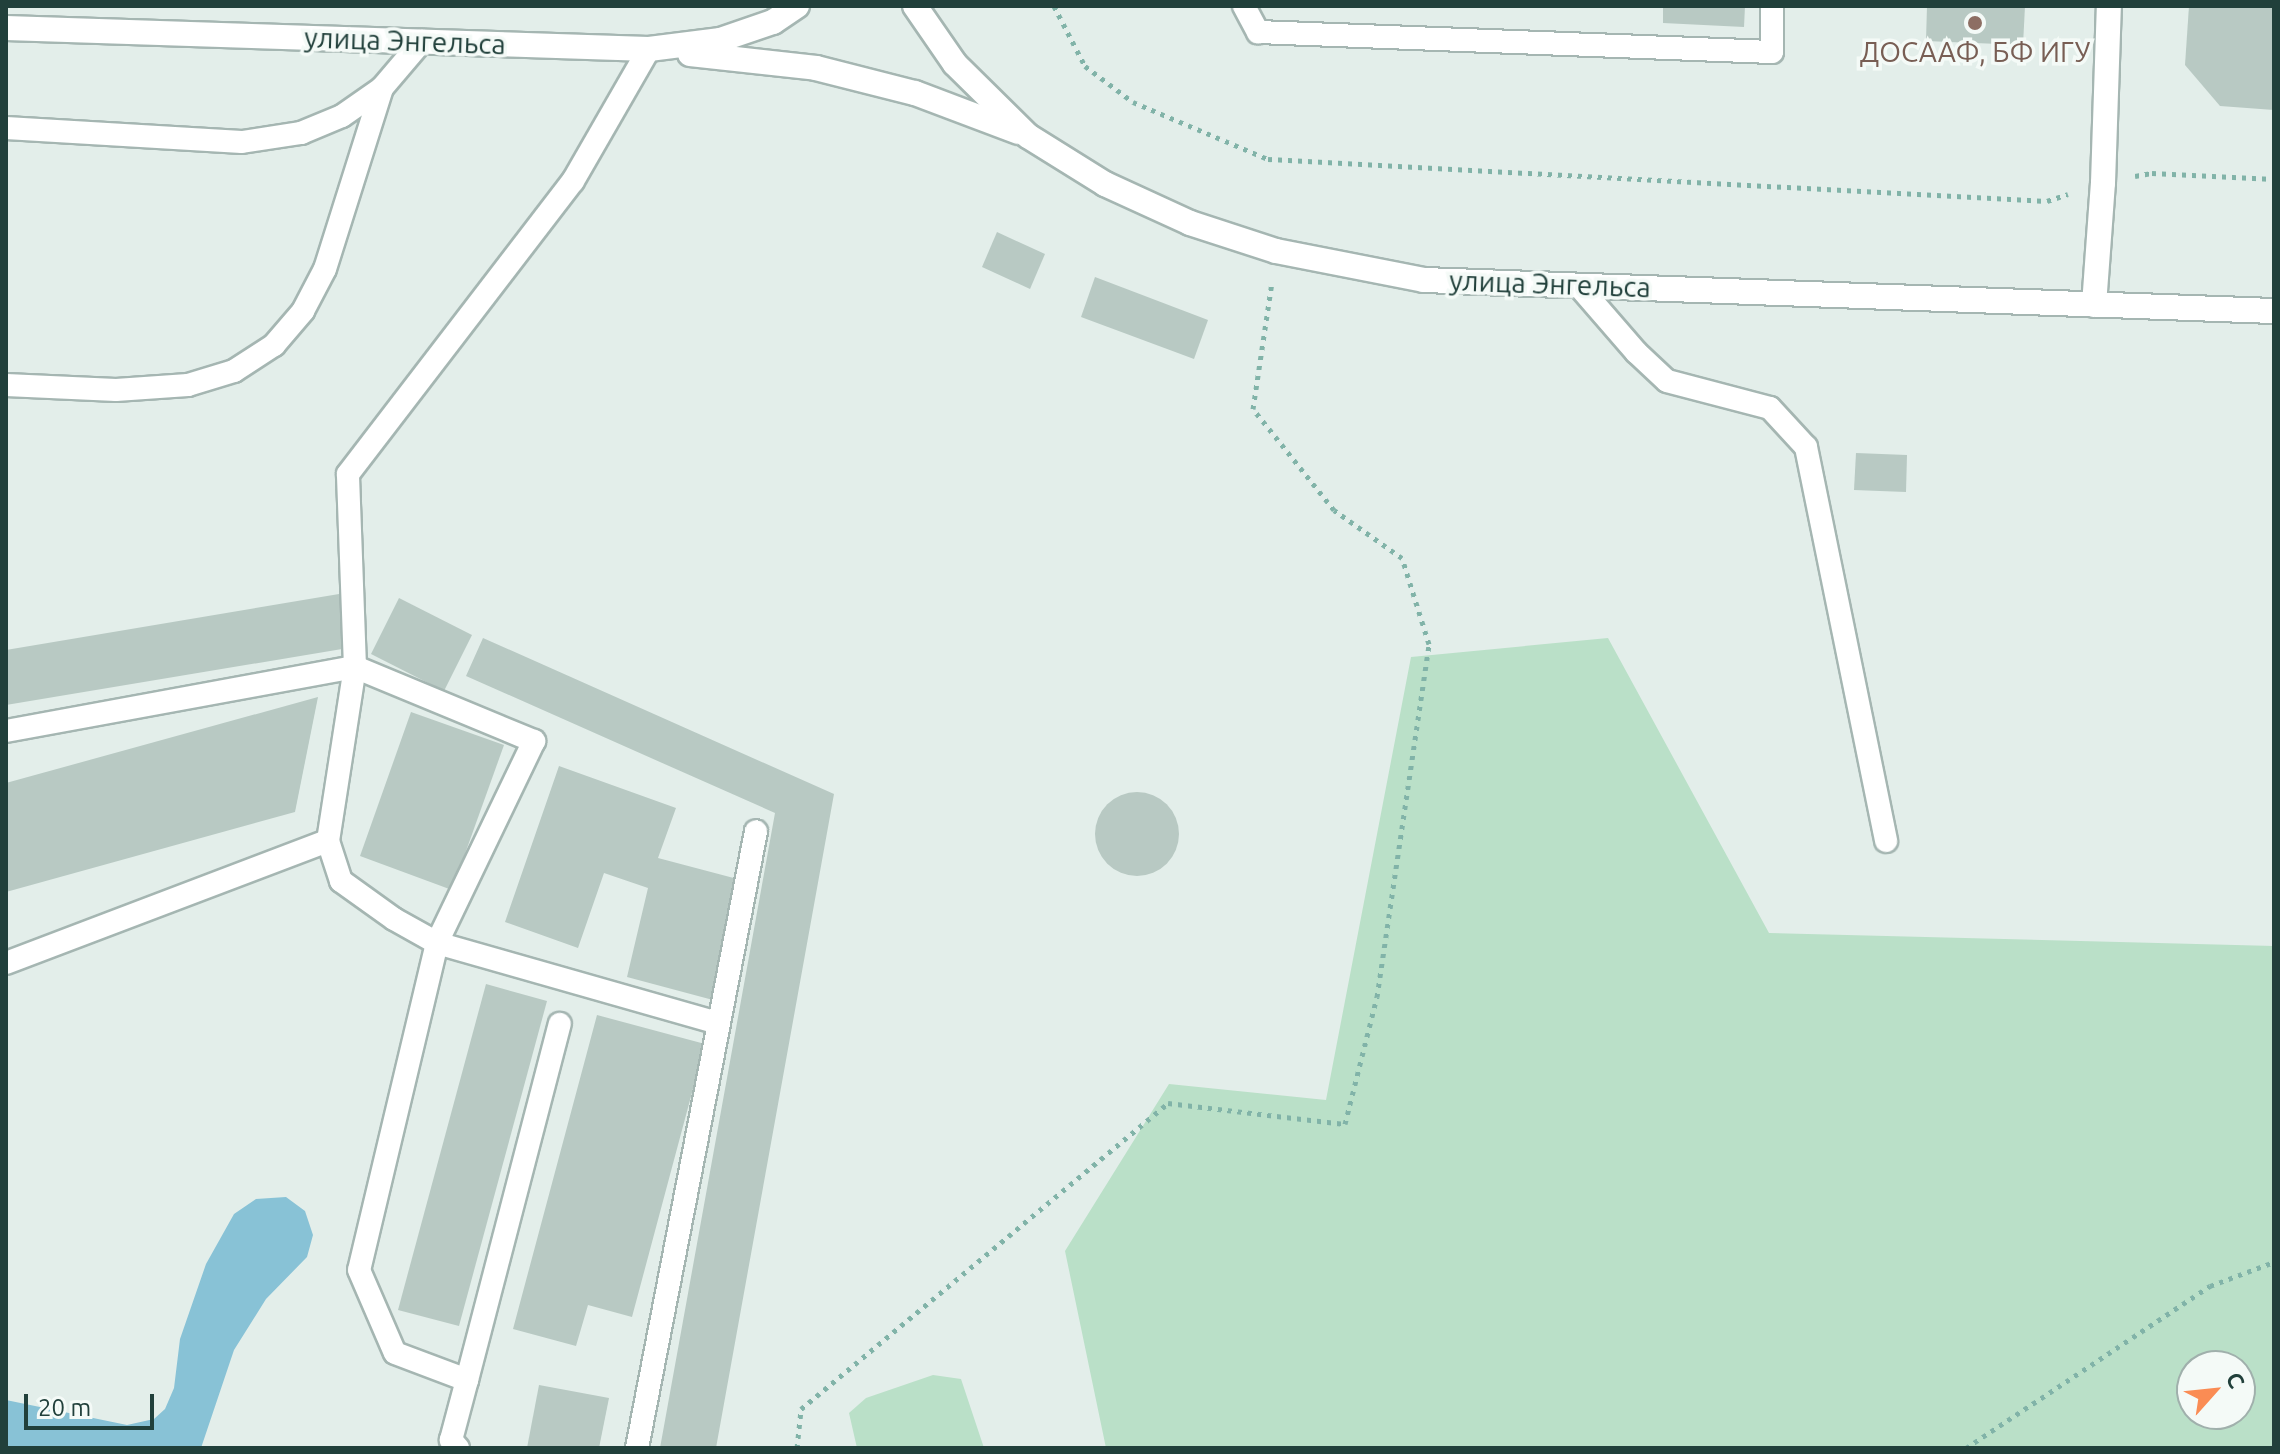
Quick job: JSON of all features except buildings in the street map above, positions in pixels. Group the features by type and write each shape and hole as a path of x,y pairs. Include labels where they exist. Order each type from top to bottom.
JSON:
{"street":[{"name":"улица Энгельса","path":"6,28 649,49 720,40 773,22 797,6"},
{"name":"улица Энгельса","path":"915,6 955,64 1028,136 1119,191 1190,223 1276,251 1424,280 2274,311"},
{"path":"2094,305 2103,183 2109,6"},
{"path":"649,49 816,68 915,93 1028,136"}],"lane":[{"path":"1244,6 1258,32 1772,52 1772,6"},
{"path":"6,128 242,142 301,133 342,116 382,88 422,41"},
{"path":"649,49 573,181 348,474 355,667 328,841 341,881 394,919 437,943 718,1023"},
{"path":"6,385 116,390 188,385 234,371 274,345 303,311 325,269 382,88"},
{"path":"1578,285 1636,352 1667,381 1770,408 1806,447 1886,841"},
{"path":"6,731 355,667 534,741 437,943 359,1270 395,1353 467,1380"},
{"path":"637,1448 756,831"},
{"path":"6,963 328,841"},
{"path":"458,1448 451,1440 560,1024"}],"path":[{"path":"1054,6 1085,66 1133,102 1268,159 2047,201 2103,183 2152,173 2274,179"},
{"path":"797,1448 801,1409 1168,1103 1345,1124 1377,997 1429,644 1402,558 1334,510 1253,409 1276,251"},
{"path":"1966,1448 2210,1286 2274,1262"}],"green space":[{"path":"1608,638 1769,933 2274,946 2274,1448 1106,1448 1065,1251 1169,1084 1326,1100 1411,657"},
{"path":"933,1375 961,1379 984,1448 857,1448 849,1413 866,1398"}],"water":[{"path":"286,1197 305,1211 313,1235 307,1257 266,1299 234,1350 201,1448 6,1448 6,1400 127,1425 154,1419 165,1409 174,1388 180,1339 206,1264 234,1214 256,1199"}],"place":[{"name":"ДОСААФ, БФ ИГУ","path":"1975,23"}]}
